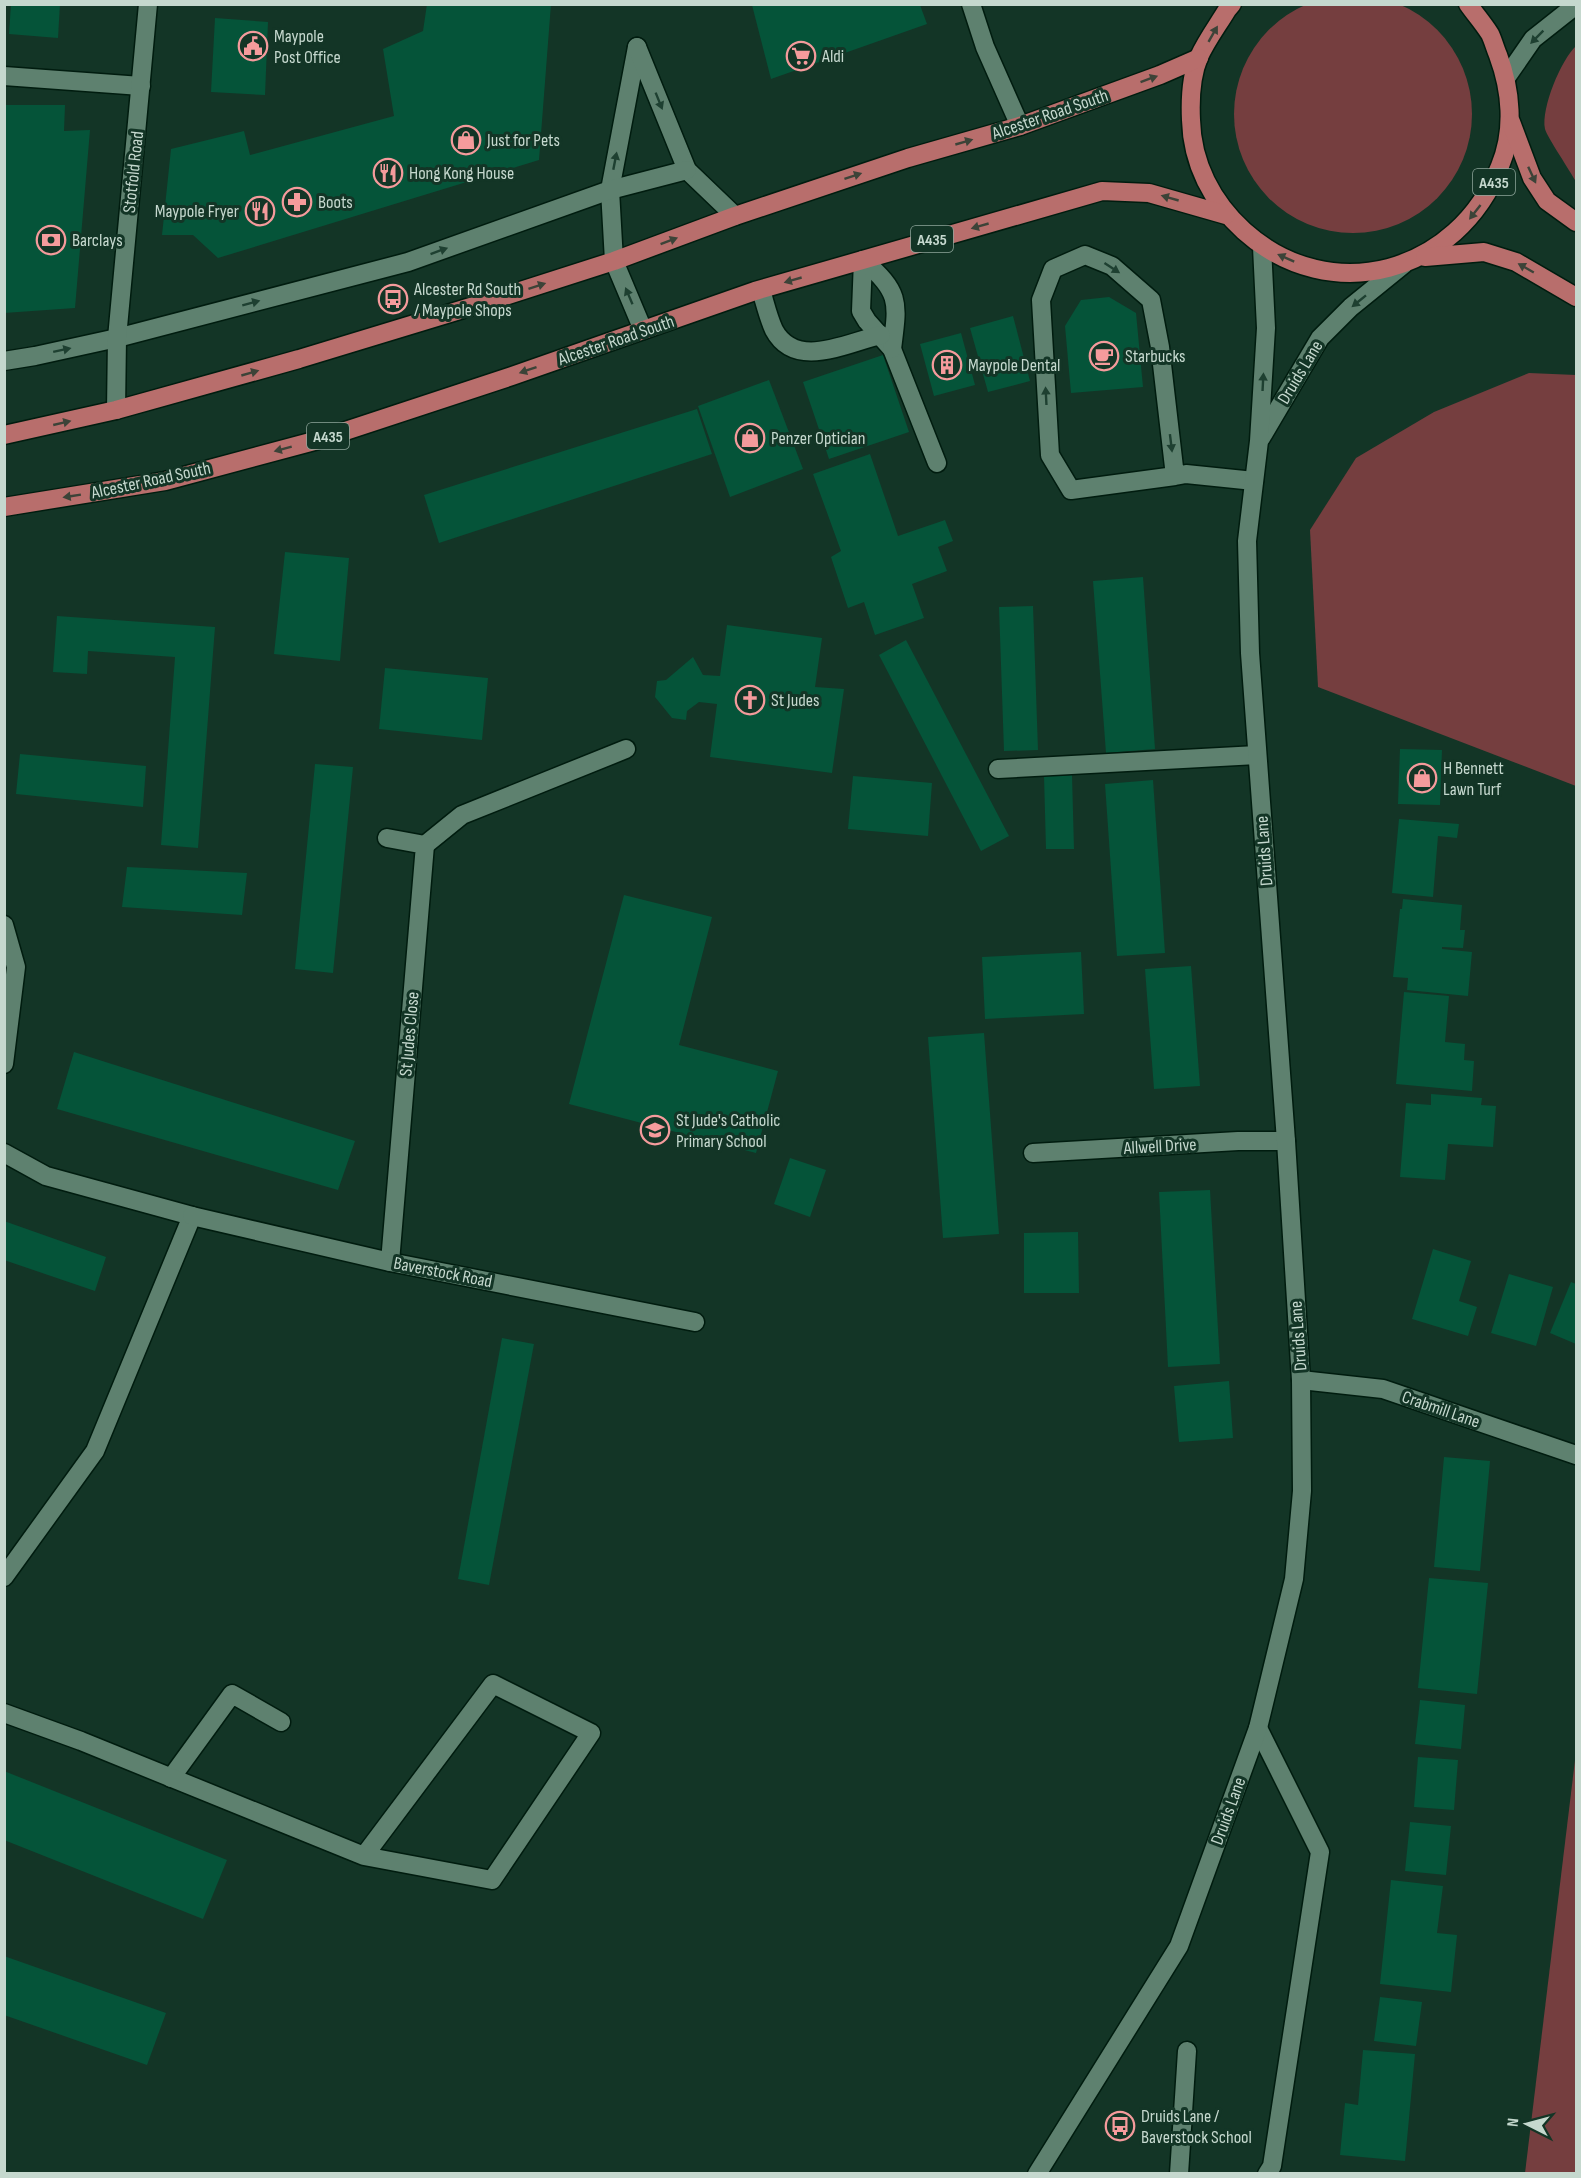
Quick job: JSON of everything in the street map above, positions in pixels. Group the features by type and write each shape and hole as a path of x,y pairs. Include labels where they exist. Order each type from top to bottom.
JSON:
{"highway":[{"name":"A435","path":"1412,260 1450,238 1474,215 1492,186 1505,154 1510,121 1506,78 1491,35 1468,4"},
{"name":"A435","path":"1229,6 1199,57 1190,98 1191,140 1204,179 1226,215 1262,247 1307,267 1356,273 1412,260 1484,252 1516,262 1576,297"},
{"name":"Alcester Road South","path":"4,435 116,410 299,359 614,261 735,216 908,158 1020,126 1160,75 1199,57"},
{"name":"A435","path":"1510,121 1532,178 1547,201 1576,222"},
{"name":"Alcester Road South","path":"4,507 165,481 318,440 761,290 1102,191 1149,193 1226,215"}],"street":[{"name":"Stotfold Road","path":"116,410 117,338 148,4"},
{"path":"970,4 985,47 1020,126"},
{"path":"1506,78 1533,39 1576,5"},
{"path":"643,330 614,261 610,190 637,47 687,170 735,216"},
{"path":"4,76 141,86"},
{"path":"4,360 35,356 117,338 408,262 610,190 687,170"},
{"name":"Druids Lane","path":"1037,2174 1179,1946 1258,1728 1294,1579 1302,1491 1301,1380 1250,654 1246,541 1259,441 1266,328 1262,247"},
{"path":"1175,476 1160,347 1151,300 1112,266 1085,255 1053,269 1041,300 1050,455 1071,490 1175,476 1186,474 1254,481"},
{"path":"863,260 861,311 867,321 887,342 937,463"},
{"path":"863,260 881,275 894,297 897,321 887,342"},
{"name":"Druids Lane","path":"1259,441 1320,338 1351,307 1412,260"},
{"path":"761,290 775,332 788,346 799,351 813,352 887,342"},
{"path":"387,838 425,845 462,815 626,749"},
{"path":"998,769 1257,754"},
{"name":"St Judes Close","path":"390,1262 425,845"},
{"path":"4,925 16,967 4,1064"},
{"name":"Allwell Drive","path":"1033,1153 1238,1141 1286,1142"},
{"name":"Baverstock Road","path":"4,1153 46,1176 192,1216 390,1262 695,1322"},
{"path":"4,1577 95,1451 192,1216"},
{"name":"Crabmill Lane","path":"1301,1380 1383,1389 1576,1455"},
{"path":"4,1713 364,1856 492,1880 591,1733 493,1684 364,1856"},
{"path":"171,1778 232,1694 281,1722"},
{"path":"1258,1728 1320,1852 1272,2166 1267,2174"},
{"path":"1179,2174 1187,2051"}],"shaded area":[{"path":"1341,-5 1365,-5 1388,0 1409,9 1429,22 1445,38 1458,58 1467,79 1472,114 1470,137 1463,160 1445,190 1429,206 1409,219 1388,228 1365,233 1341,233 1318,228 1297,219 1277,206 1261,190 1248,170 1239,149 1234,126 1234,102 1239,79 1248,58 1261,38 1277,22 1297,9 1318,0"},
{"path":"1576,46 1576,182 1545,129 1545,120 1553,85 1564,62"},
{"path":"1529,373 1576,375 1576,786 1318,687 1310,530 1356,458 1434,412"},
{"path":"1576,1752 1576,2173 1525,2173"}],"building":[{"path":"11,4 60,4 58,38 9,34"},
{"path":"427,4 551,4 539,160 218,258 193,235 162,235 171,149 244,131 250,155 394,116 383,49 423,31"},
{"name":"Aldi","path":"752,5 920,5 927,24 771,79"},
{"path":"215,18 268,22 265,95 211,92"},
{"path":"4,105 65,105 64,131 90,130 75,308 4,313"},
{"name":"Starbucks","path":"1109,297 1136,313 1143,387 1071,393 1065,326 1081,300"},
{"path":"1013,316 1030,381 988,392 970,328"},
{"name":"Maypole Dental","path":"961,333 975,385 934,396 920,344"},
{"path":"883,355 909,432 829,459 803,382"},
{"name":"Penzer Optician","path":"769,380 803,469 730,497 698,406"},
{"path":"697,409 712,454 439,543 424,495"},
{"path":"870,454 898,536 945,520 953,541 938,547 947,571 912,584 924,618 875,635 864,602 848,608 831,557 841,551 813,474"},
{"path":"285,552 349,558 340,661 274,654"},
{"path":"1143,577 1155,749 1106,753 1093,581"},
{"path":"1033,606 1038,750 1004,751 999,607"},
{"path":"57,616 215,627 198,848 161,845 175,657 88,651 87,674 53,672"},
{"name":"St Judes","path":"727,625 822,638 815,687 844,689 832,773 710,757 717,704 699,702 687,711 686,720 672,718 655,697 657,681 666,680 693,657 703,675 720,676"},
{"path":"906,640 1009,836 981,851 879,655"},
{"path":"385,668 488,678 482,740 379,729"},
{"path":"1400,749 1442,750 1440,805 1398,804"},
{"path":"20,754 146,766 143,807 16,794"},
{"path":"315,764 353,767 333,973 295,969"},
{"path":"1072,775 1074,849 1046,849 1044,776"},
{"path":"853,776 932,783 928,836 848,829"},
{"path":"1153,780 1165,953 1117,956 1105,784"},
{"path":"1399,819 1459,824 1457,838 1438,836 1433,897 1392,893"},
{"path":"127,867 247,873 242,915 122,907"},
{"path":"624,895 712,917 679,1045 778,1071 756,1153 569,1104"},
{"path":"1403,899 1462,905 1460,930 1465,930 1463,948 1442,947 1442,949 1472,952 1468,996 1407,990 1408,978 1393,977"},
{"path":"1081,952 1084,1014 985,1019 982,957"},
{"path":"1191,966 1200,1086 1154,1089 1145,969"},
{"path":"1404,992 1449,996 1445,1042 1465,1044 1464,1060 1474,1061 1472,1091 1396,1084"},
{"path":"984,1033 999,1234 943,1238 928,1037"},
{"path":"74,1052 355,1141 338,1190 57,1109"},
{"path":"1431,1094 1482,1098 1481,1105 1496,1106 1493,1147 1448,1144 1445,1180 1400,1177 1406,1103 1431,1105"},
{"path":"790,1158 826,1170 810,1217 774,1204"},
{"path":"1210,1190 1220,1364 1168,1367 1159,1192"},
{"path":"4,1221 106,1257 95,1291 4,1260"},
{"path":"1078,1232 1079,1293 1024,1293 1024,1233"},
{"path":"1433,1249 1471,1261 1459,1301 1477,1307 1468,1336 1412,1319"},
{"path":"1509,1274 1553,1287 1536,1346 1491,1333"},
{"path":"1571,1282 1576,1284 1576,1344 1550,1333"},
{"path":"502,1338 534,1344 489,1585 458,1579"},
{"path":"1229,1381 1233,1438 1179,1442 1174,1386"},
{"path":"1444,1457 1490,1461 1480,1571 1434,1567"},
{"path":"1429,1578 1488,1583 1477,1694 1418,1688"},
{"path":"1420,1700 1465,1705 1461,1749 1415,1744"},
{"path":"1418,1757 1458,1760 1454,1810 1414,1807"},
{"path":"4,1771 227,1860 203,1919 4,1840"},
{"path":"1410,1822 1451,1826 1446,1875 1405,1871"},
{"path":"1391,1880 1443,1886 1437,1933 1457,1935 1451,1992 1380,1984"},
{"path":"4,1956 166,2013 147,2065 4,2015"},
{"path":"1380,1997 1422,2002 1416,2046 1374,2041"},
{"path":"1363,2050 1415,2054 1405,2161 1340,2155 1345,2103 1358,2105"}],"place":[{"name":"Maypole Post Office","path":"253,46"},
{"name":"Aldi","path":"801,56"},
{"name":"Just for Pets","path":"466,140"},
{"name":"Hong Kong House","path":"388,173"},
{"name":"Boots","path":"297,202"},
{"name":"Maypole Fryer","path":"260,211"},
{"name":"Barclays","path":"51,240"},
{"name":"Alcester Rd South / Maypole Shops","path":"393,299"},
{"name":"Starbucks","path":"1104,356"},
{"name":"Maypole Dental","path":"947,365"},
{"name":"Penzer Optician","path":"750,438"},
{"name":"St Judes","path":"750,700"},
{"name":"H Bennett Lawn Turf","path":"1422,778"},
{"name":"St Jude's Catholic Primary School","path":"655,1130"},
{"name":"Druids Lane / Baverstock School","path":"1120,2126"}]}
